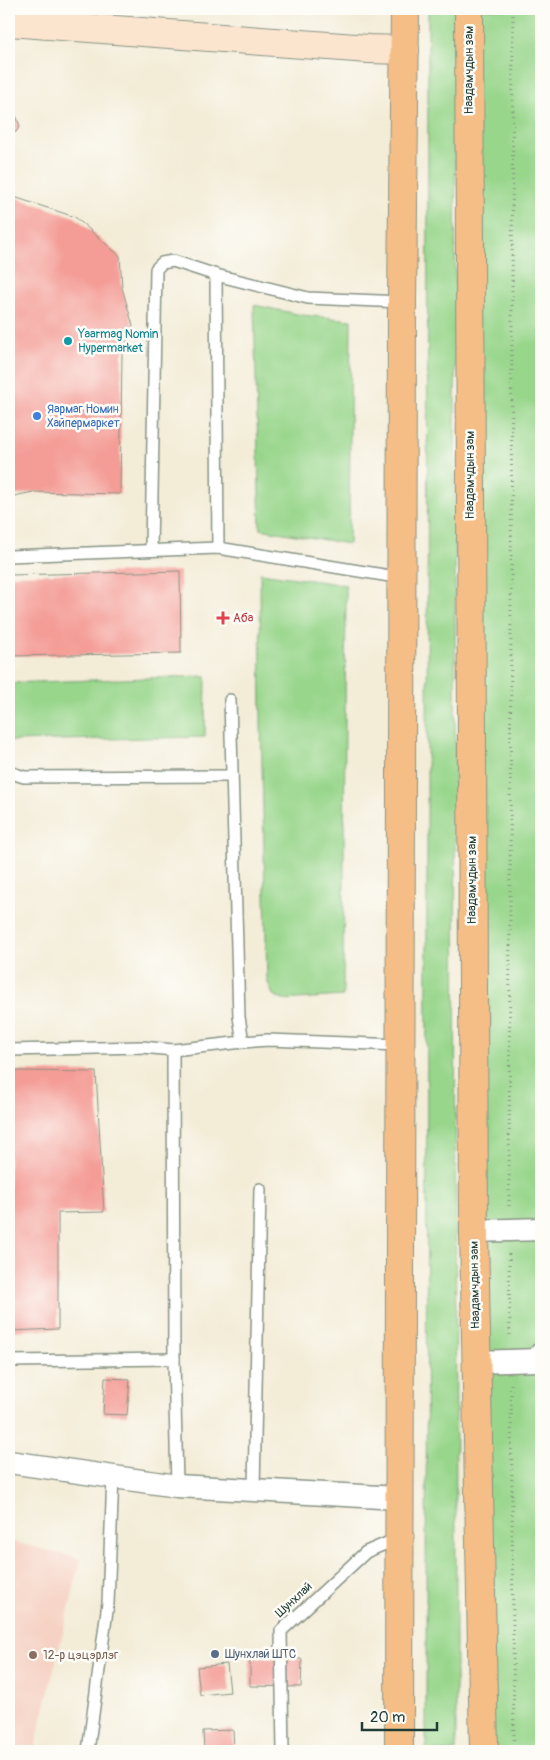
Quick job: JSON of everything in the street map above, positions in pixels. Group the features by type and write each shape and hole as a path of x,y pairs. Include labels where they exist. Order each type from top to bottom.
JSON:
{"highway":[{"path":"399,1751 402,302 405,9"},
{"name":"Наадамчдын зам","path":"469,9 474,1231 484,1751"}],"main road":[{"path":"9,22 369,49 405,50"}],"street":[{"path":"474,1231 541,1229"},
{"path":"476,1362 540,1359"},
{"path":"9,1462 177,1486 399,1498"}],"lane":[{"path":"150,550 156,269 162,263 173,261 216,275 308,298 402,302"},
{"path":"216,275 218,548"},
{"path":"9,556 218,548 402,578"},
{"path":"230,700 239,1017 243,1042"},
{"path":"9,772 24,777 232,776"},
{"path":"9,1050 142,1047 173,1050 268,1040 400,1045"},
{"path":"173,1050 174,1359 177,1486"},
{"path":"254,1490 260,1189"},
{"path":"9,1360 174,1359"},
{"path":"88,1751 108,1603 113,1477"},
{"name":"Шунхлай","path":"283,1751 282,1631 366,1552 398,1538"}],"path":[{"path":"513,9 508,1230 514,1751"}],"shaded area":[{"name":"12-р цэцэрлэг","path":"9,1541 81,1559 34,1751 9,1751"}],"green space":[{"path":"428,9 456,9 456,1751 426,1751"},
{"path":"461,9 541,9 541,1751 491,1751"},
{"path":"254,305 302,315 351,320 349,544 260,529"},
{"path":"260,573 346,585 343,996 283,1000 273,995 267,980 261,723"},
{"path":"206,676 205,737 9,741 9,683"}],"building":[{"path":"9,113 16,116 20,126 16,132 9,135"},
{"name":"Yaarmag Nomin Hypermarket","path":"11,196 75,217 120,256 122,288 133,326 122,355 120,494 33,492 9,497 9,204"},
{"path":"180,571 181,653 9,656 9,575"},
{"path":"9,1061 14,1061 15,1071 96,1072 104,1212 58,1213 58,1329 9,1331"},
{"path":"105,1378 130,1379 127,1415 103,1414"},
{"path":"250,1658 302,1659 301,1687 250,1686"},
{"path":"227,1664 230,1692 200,1695 197,1667"},
{"path":"233,1730 234,1751 204,1751 203,1731"}],"place":[{"name":"Yaarmag Nomin Hypermarket","path":"68,341"},
{"name":"Яармаг Номин Хайпермаркет","path":"37,416"},
{"name":"Аба","path":"223,618"},
{"name":"Шунхлай ШТС","path":"215,1654"},
{"name":"12-р цэцэрлэг","path":"33,1655"}]}
